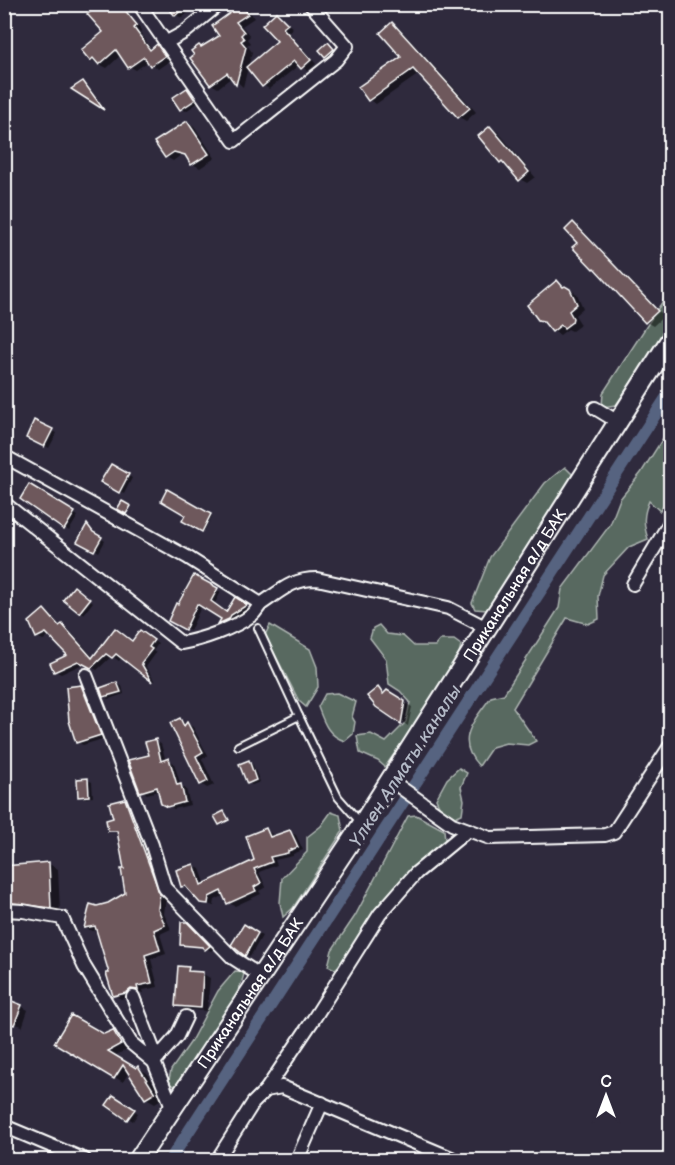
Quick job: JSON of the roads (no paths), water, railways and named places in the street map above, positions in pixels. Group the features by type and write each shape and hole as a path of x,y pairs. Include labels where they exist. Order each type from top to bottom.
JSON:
{"main road":[{"name":"Приканальная а/д БАК","path":"138,1161 362,824 670,340"}],"street":[{"path":"139,4 234,141 336,60 347,46 310,4"},
{"path":"165,43 185,32 219,4"},
{"path":"595,408 618,422"},
{"path":"5,458 188,557 261,604"},
{"path":"4,503 10,513 181,643 234,625 254,614 261,604 290,584 302,579 317,579 448,608 487,628"},
{"path":"633,584 670,522"},
{"path":"86,675 152,845 165,888 233,958 261,976"},
{"path":"390,780 452,824 490,838 605,835 614,832 670,746"},
{"path":"217,1161 253,1103 266,1090 313,1020 380,914 416,873 468,830"},
{"path":"4,910 62,918 84,966 131,1042 153,1062"},
{"path":"133,997 153,1051 153,1062 173,1109"},
{"path":"153,1062 177,1036 186,1017"},
{"path":"266,1090 282,1087 456,1161"},
{"path":"297,1161 322,1103"},
{"path":"4,1126 85,1161"}],"lane":[{"path":"258,628 338,797 362,824"},
{"path":"238,746 299,716"}],"waterway":[{"name":"Үлкен Алматы каналы","path":"170,1160 670,392"}]}
